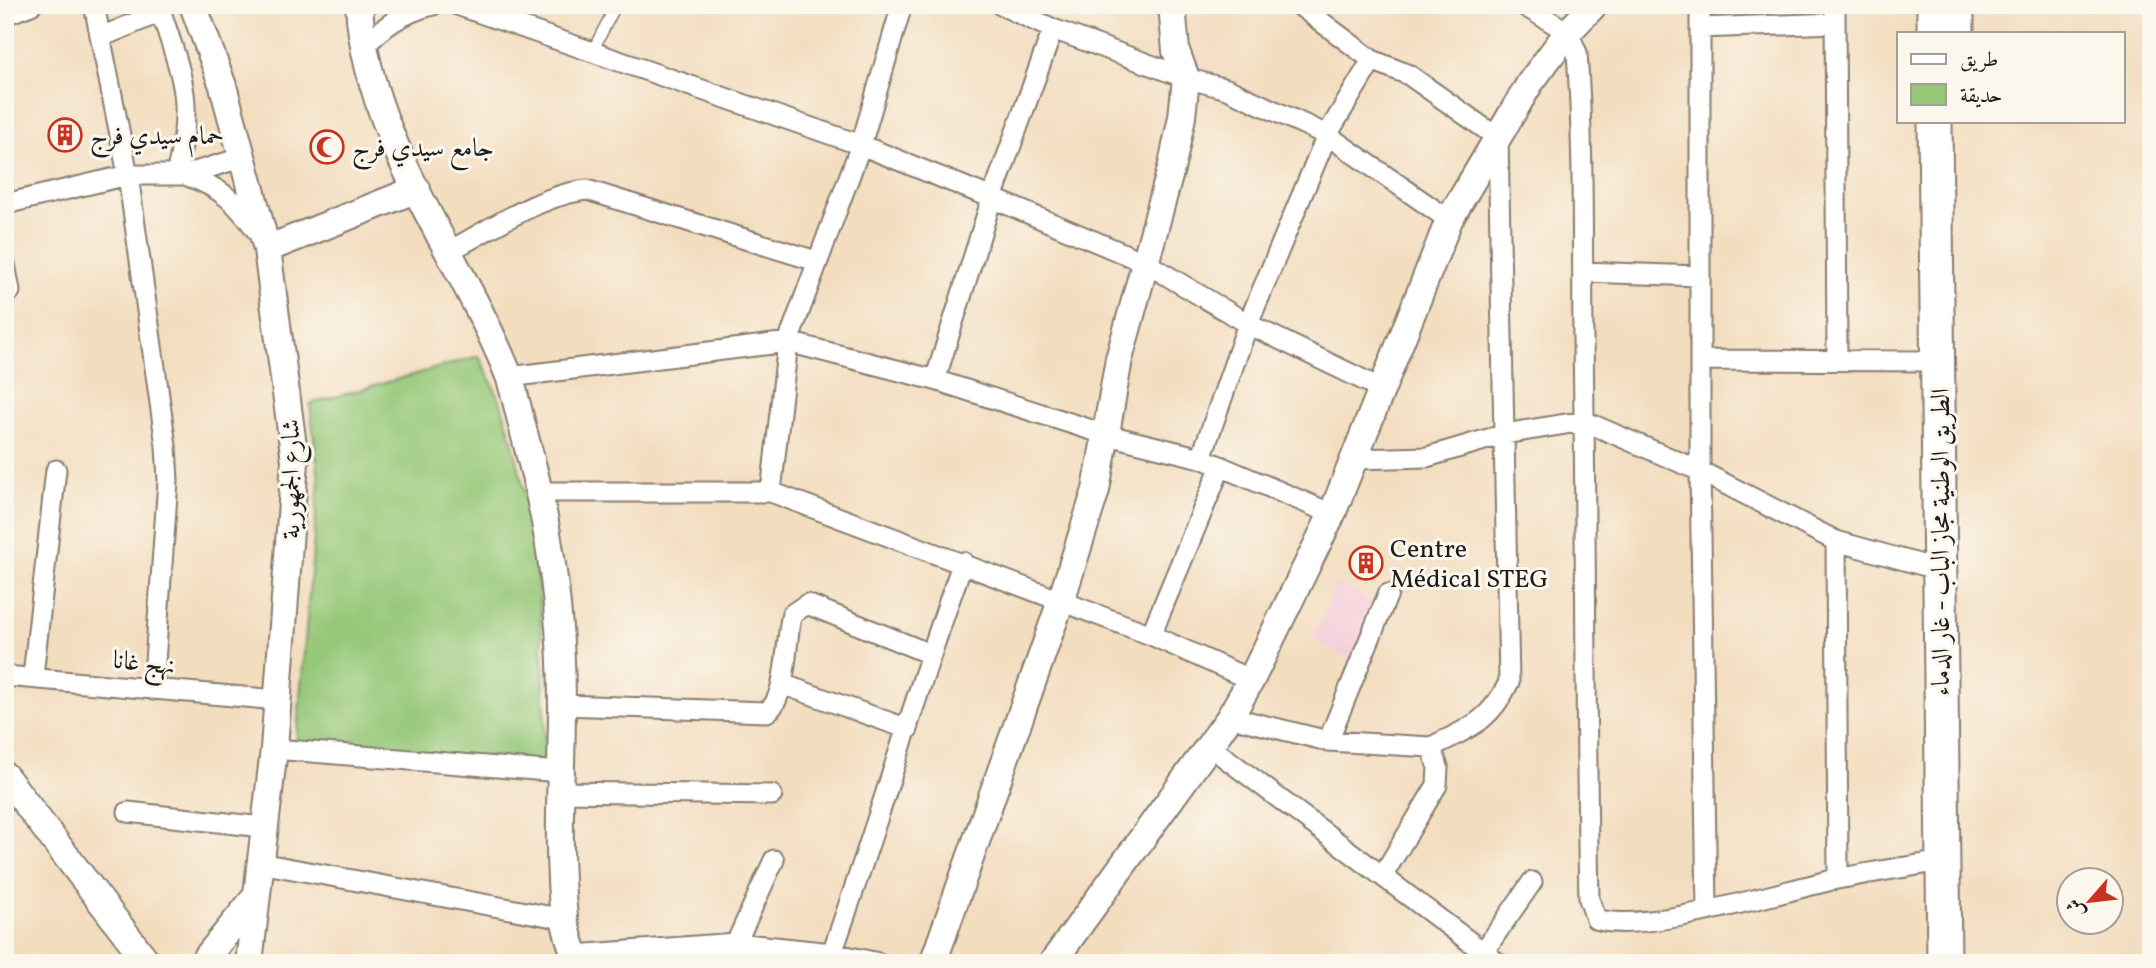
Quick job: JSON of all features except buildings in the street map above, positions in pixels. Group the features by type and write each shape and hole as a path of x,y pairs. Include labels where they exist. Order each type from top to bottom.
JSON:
{"highway":[{"path":"1934,5 1934,32"},
{"path":"1957,5 1957,32"},
{"name":"الطريق الوطنية مجاز الباب - غار الدماء","path":"1935,122 1944,963"},
{"name":"الطريق الوطنية مجاز الباب - غار الدماء","path":"1958,122 1965,963"}],"street":[{"path":"5,15 31,5"},
{"path":"94,5 128,175 166,446 168,481 153,690"},
{"name":"شارع الجمهورية","path":"193,5 223,86 266,245 295,461 274,749 254,899 253,962"},
{"path":"359,5 362,49 383,112 417,189 509,377 541,492 558,614 562,705 560,782 564,919 576,959 736,943 832,953 879,963"},
{"path":"362,49 394,20 432,5"},
{"path":"457,5 862,145 992,198 1146,263 1248,324 1382,389"},
{"path":"771,492 788,342 816,261 862,145 902,5"},
{"path":"1001,5 1053,29 1186,78 1227,89 1327,135 1449,220"},
{"path":"933,963 1061,601 1096,490 1119,359 1172,165 1186,78 1176,51 1172,5"},
{"path":"1299,5 1372,60 1409,75 1498,138"},
{"path":"1523,5 1568,32 1577,53 1583,272 1583,632 1588,899 1596,919 1613,925 1707,911 1838,879 1942,861"},
{"path":"1052,963 1230,716 1251,680 1356,459 1449,220 1530,83 1568,32 1594,5"},
{"path":"1700,5 1700,471 1707,911"},
{"path":"101,37 160,9 185,85 187,117 181,175"},
{"path":"1700,27 1835,14 1837,359"},
{"path":"935,380 992,198 1053,29"},
{"path":"1201,458 1248,324 1327,135 1372,60"},
{"path":"1230,716 1328,741 1431,747 1474,726 1498,706 1509,682 1498,138"},
{"path":"181,175 244,157"},
{"path":"5,204 128,175 181,175 213,184 234,203 266,245 417,189"},
{"path":"449,251 549,200 572,191 587,190 816,261"},
{"path":"5,264 9,291"},
{"path":"1583,272 1700,276"},
{"path":"509,377 788,342 935,380 1104,434 1201,458 1332,514"},
{"path":"1701,360 1938,361"},
{"path":"1356,459 1427,457 1505,434 1584,421 1700,471 1836,541 1940,570"},
{"path":"1151,635 1221,466"},
{"path":"33,676 56,470"},
{"path":"541,492 771,492 1151,635 1251,680"},
{"path":"1836,541 1838,879"},
{"path":"832,953 962,562"},
{"path":"1328,741 1388,594"},
{"path":"562,705 762,713 776,704 782,684 786,636 793,614 807,604 930,654"},
{"name":"نهج غانا","path":"5,676 33,676 153,690 278,700"},
{"path":"782,684 908,729"},
{"path":"1208,745 1491,957 1532,883"},
{"path":"1383,875 1437,785 1438,767 1431,747"},
{"path":"274,749 560,782 772,795"},
{"path":"5,776 148,963"},
{"path":"128,812 262,827"},
{"path":"736,943 774,860"},
{"path":"260,863 564,919"},
{"path":"202,963 254,899"}],"lane":[{"path":"593,51 615,5"}],"shaded area":[{"path":"1336,583 1392,611 1367,669 1312,639"}],"green space":[{"path":"479,356 501,403 515,453 533,540 544,674 545,763 296,744 319,480 310,404"}],"place":[{"name":"حمام سيدي فرج","path":"65,135"},
{"name":"جامع سيدي فرج","path":"327,147"},
{"name":"Centre Médical STEG","path":"1366,563"}]}
